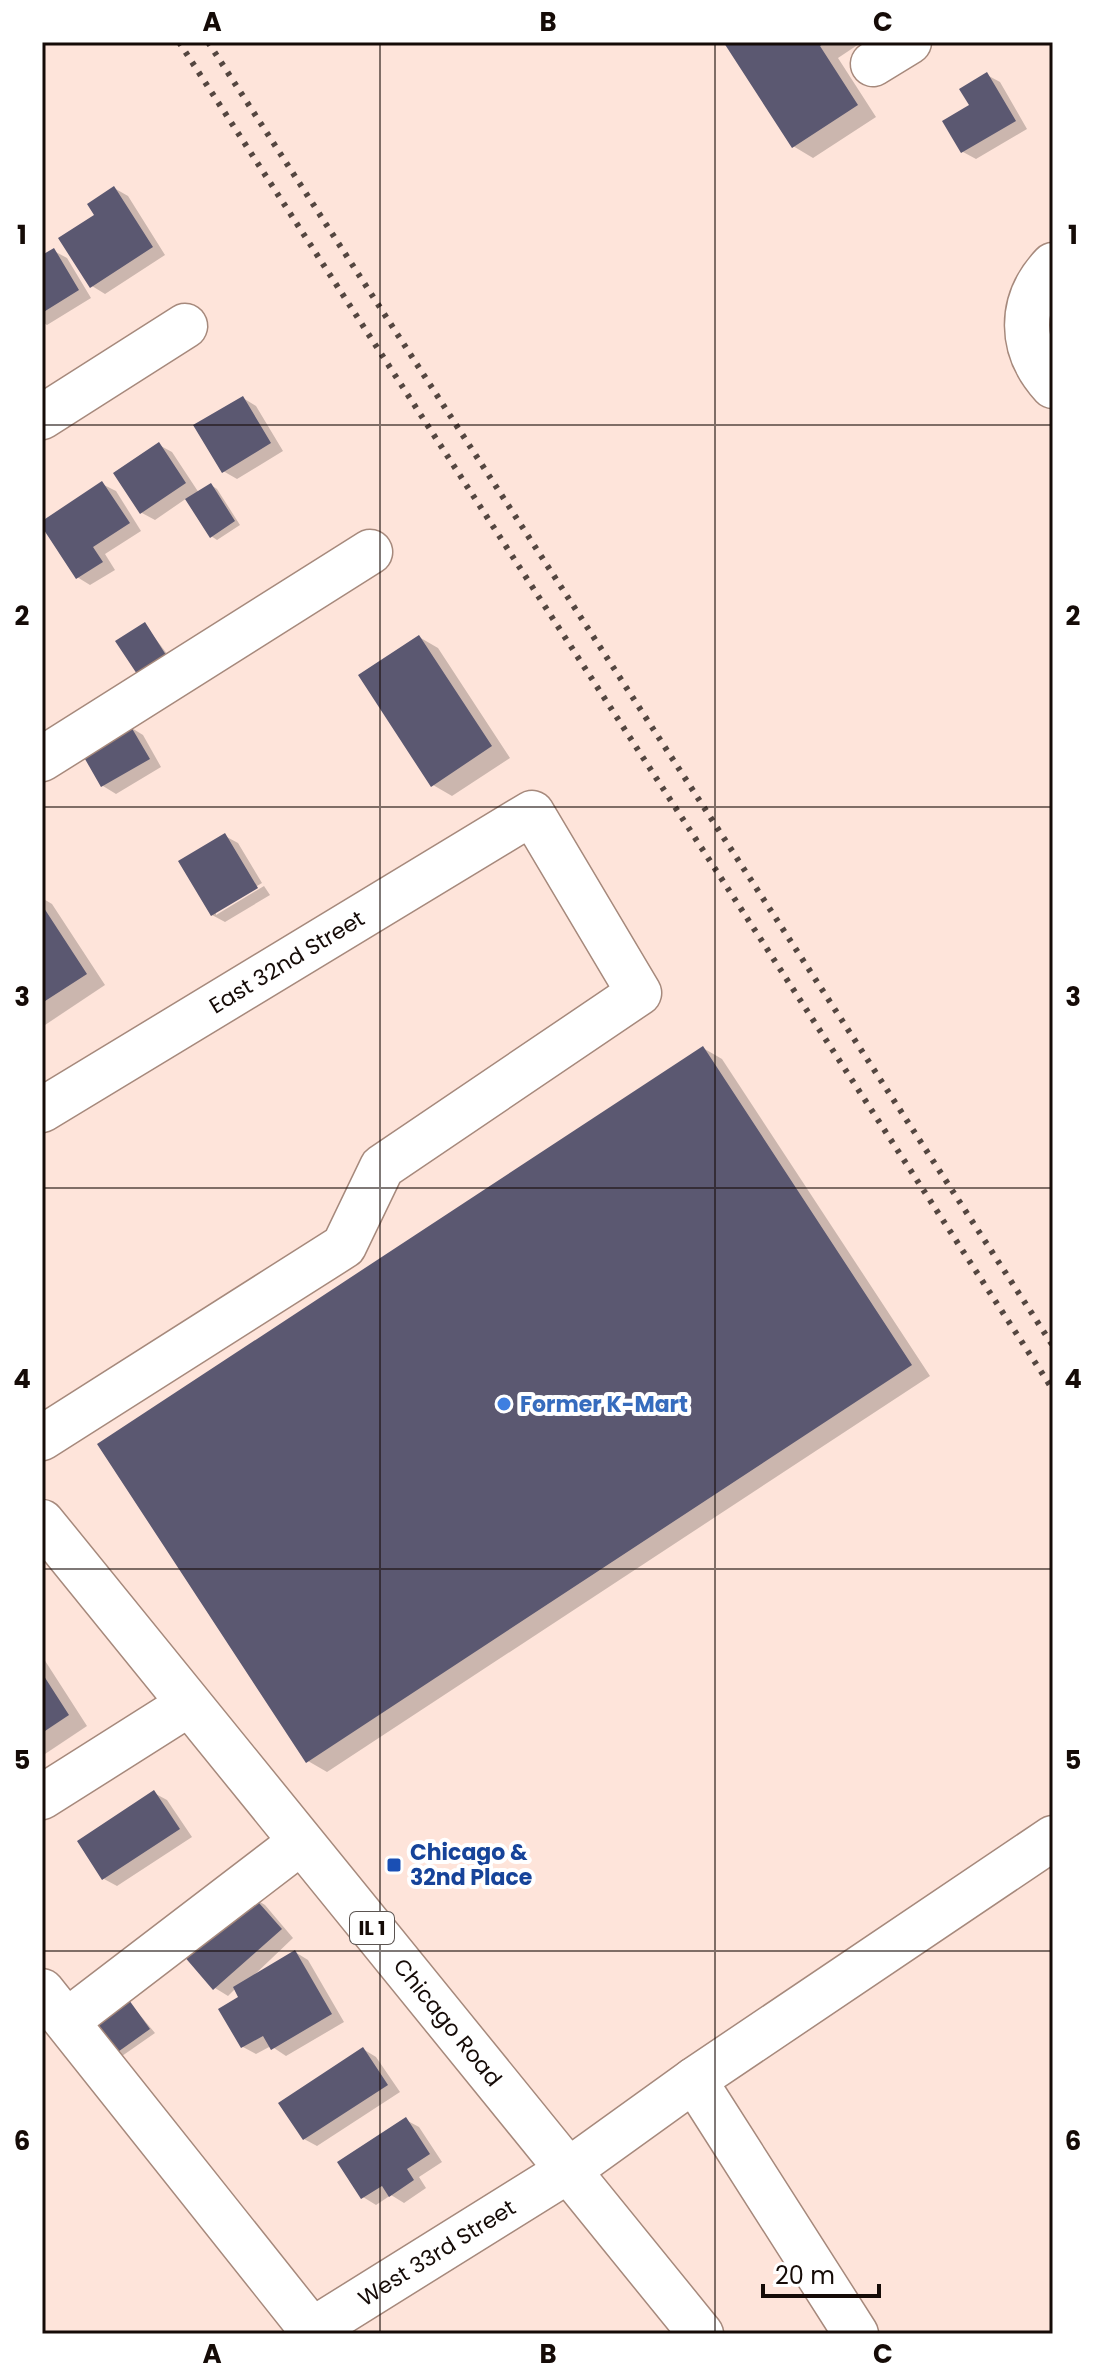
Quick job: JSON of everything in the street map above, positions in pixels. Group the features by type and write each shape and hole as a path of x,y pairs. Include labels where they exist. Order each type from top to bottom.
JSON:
{"street":[{"path":"1053,265 1027,304 1032,359 1053,386"},
{"path":"42,417 185,326"},
{"path":"42,759 370,552"},
{"name":"East 32nd Street","path":"42,1110 532,813 639,993 382,1167 344,1246 42,1438"},
{"name":"Chicago Road","path":"42,1522 701,2334"},
{"path":"42,1797 189,1704"},
{"name":"West 33rd Street","path":"311,2333 569,2170 694,2080 1053,1838"},
{"path":"301,1842 54,2006 311,2333"},
{"path":"694,2080 856,2334"}],"building":[{"path":"826,42 820,46 858,105 792,148 724,43"},
{"path":"987,72 1016,121 961,153 942,121 969,105 959,89"},
{"path":"114,186 153,247 90,288 58,238 94,215 87,204"},
{"path":"54,248 79,290 42,313 42,255"},
{"path":"1053,320 1053,347 1041,327"},
{"path":"243,396 271,443 222,473 193,425"},
{"path":"159,442 186,483 140,514 113,473"},
{"path":"102,481 130,523 93,547 103,562 76,579 42,527 42,521"},
{"path":"211,483 235,521 210,538 185,499"},
{"path":"145,622 166,655 137,674 115,641"},
{"path":"419,635 492,746 431,787 358,675"},
{"path":"130,725 150,759 101,787 81,752"},
{"path":"225,833 258,888 211,916 178,861"},
{"path":"42,905 87,974 42,1003"},
{"name":"Former K-Mart","path":"703,1046 912,1365 306,1763 97,1444"},
{"path":"42,1673 69,1715 42,1733"},
{"path":"154,1790 180,1829 102,1880 77,1841"},
{"path":"252,1895 282,1929 213,1990 183,1955"},
{"path":"295,1950 332,2014 271,2050 263,2036 241,2048 218,2009 238,1997 233,1987"},
{"path":"129,2000 150,2029 115,2054 94,2024"},
{"path":"363,2047 388,2085 303,2140 278,2103"},
{"path":"406,2117 430,2154 407,2169 414,2180 389,2197 382,2186 361,2199 337,2162"}],"railway":[{"path":"179,42 1053,1390"},
{"path":"208,42 1053,1346"}],"place":[{"name":"Former K-Mart","path":"504,1404"},
{"name":"Chicago & 32nd Place","path":"394,1865"}]}
